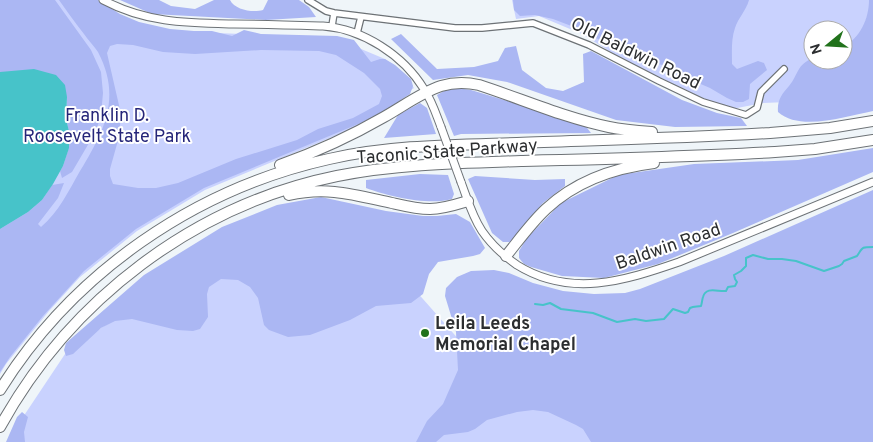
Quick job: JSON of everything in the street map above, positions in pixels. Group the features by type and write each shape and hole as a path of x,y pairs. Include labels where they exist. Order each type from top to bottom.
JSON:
{"highway":[{"path":"197,207 249,177 307,155 360,130 426,92 450,84 469,83 583,121 611,128 710,136"},
{"name":"Taconic State Parkway","path":"0,390 16,365 41,333 82,289 134,246 197,207 252,182 290,169 368,152 428,146 804,131 873,121"},
{"name":"Taconic State Parkway","path":"0,427 26,384 50,352 77,321 136,268 204,224 277,192 316,181 394,167 795,151 873,140"},
{"path":"506,256 546,209 566,194 590,180 628,166 714,155"},
{"path":"240,207 319,190 346,193 421,208 441,208 468,202"}],"street":[{"name":"Baldwin Road","path":"104,0 138,15 158,20 332,26 346,29 381,46 413,74 426,92 475,219 490,242 506,256 530,272 558,282 602,283 623,280 650,272 873,182"},
{"path":"308,0 326,11 334,13 332,26"},
{"name":"Old Baldwin Road","path":"334,13 455,28 482,28 533,23 589,45 703,102 746,115 757,108 761,92 784,69"},
{"path":"357,34 361,17"}],"green space":[{"name":"Franklin D. Roosevelt State Park","path":"0,0 87,0 124,20 163,31 326,37 342,41 385,59 402,73 414,88 354,128 205,190 137,231 80,277 49,311 0,374"},
{"path":"0,0 55,0 91,50 101,72 103,93 101,115 96,131 72,172 62,178 60,171 69,147 69,131 66,119 67,97 0,72"},
{"path":"59,0 98,0 120,14 139,22 170,29 212,31 232,36 244,30 261,34 337,36 354,40 371,62 385,59 411,79 413,86 410,94 363,122 204,188 136,229 84,271 43,316 0,372 0,229 28,212 42,200 52,185 64,183 58,198 38,224 41,227 53,215 89,156 103,128 107,114 109,84 98,52","holes":["117,44 133,45 163,52 195,54 261,50 319,51 336,55 364,73 380,89 382,96 379,104 353,118 318,129 297,140 236,159 178,183 156,188 138,188 113,184 110,169 119,137 121,114 107,53 110,46"]},
{"path":"120,0 159,0 171,6 195,9 214,0 230,0 240,8 254,11 263,10 268,0 299,0 309,7 316,17 266,20 152,14"},
{"path":"512,0 873,0 853,57 853,20 803,20 803,70 848,70 838,100 763,103 732,109 713,103 622,59 582,34 539,16 516,19"},
{"path":"513,0 749,0 736,24 732,46 732,64 737,69 758,61 764,63 767,70 750,84 749,99 743,102 736,102 669,67 624,52 574,27 535,15 520,16 514,10"},
{"path":"869,0 873,0 873,111 837,119 811,122 787,118 778,112 780,98 803,64 803,70 853,70 853,40 865,21"},
{"path":"401,34 437,69 474,67 498,61 505,48 516,46 522,70 546,88 563,91 584,82 583,54 591,51 682,100 717,113 741,118 747,126 675,127 616,120 507,82 468,75 433,80 391,39"},
{"path":"457,88 471,90 584,124 591,133 461,134 454,136 437,95"},
{"path":"420,103 427,108 436,134 384,138 398,115"},
{"path":"873,148 873,172 658,264 604,278 562,276 531,267 524,264 519,258 519,251 527,238 561,203 618,175 694,164 798,160"},
{"path":"420,174 448,175 454,194 452,199 421,201 397,197 366,188 366,180"},
{"path":"475,176 535,180 565,179 565,186 543,203 511,242 503,242 492,233 468,179"},
{"path":"873,190 873,442 591,442 583,429 576,425 548,412 533,410 487,420 475,429 468,432 444,435 436,442 416,442 427,421 443,404 458,370 456,332 445,296 446,288 457,277 471,271 494,270 563,291 594,294 625,293 640,289 724,256"},
{"path":"321,197 386,211 423,216 456,214 470,222 485,248 480,254 438,262 429,274 423,294 411,303 376,306 350,320 310,335 288,337 269,330 264,325 258,298 250,287 238,280 221,279 209,287 207,294 208,317 200,329 193,331 177,330 132,319 115,321 101,328 73,354 66,356 64,350 66,343 144,275 222,227 277,205"},
{"path":"191,272 415,290 500,386 792,442 18,442 25,414 69,348"},
{"path":"22,412 28,417 24,432 25,442 6,442 17,417"}],"shaded area":[{"path":"34,69 56,75 65,85 69,148 63,166 42,200 28,212 0,229 0,72"}],"waterway":[{"path":"535,304 543,305 550,303 561,309 593,313 617,322 635,319 646,321 664,319 673,309 685,313 690,308 701,306 703,297 709,291 726,291 728,287 735,286 737,282 734,275 746,266 746,258 753,255 768,259 796,261 824,271 839,266 844,261 857,256 863,248 873,247"}],"place":[{"name":"Leila Leeds Memorial Chapel","path":"425,333"}]}
